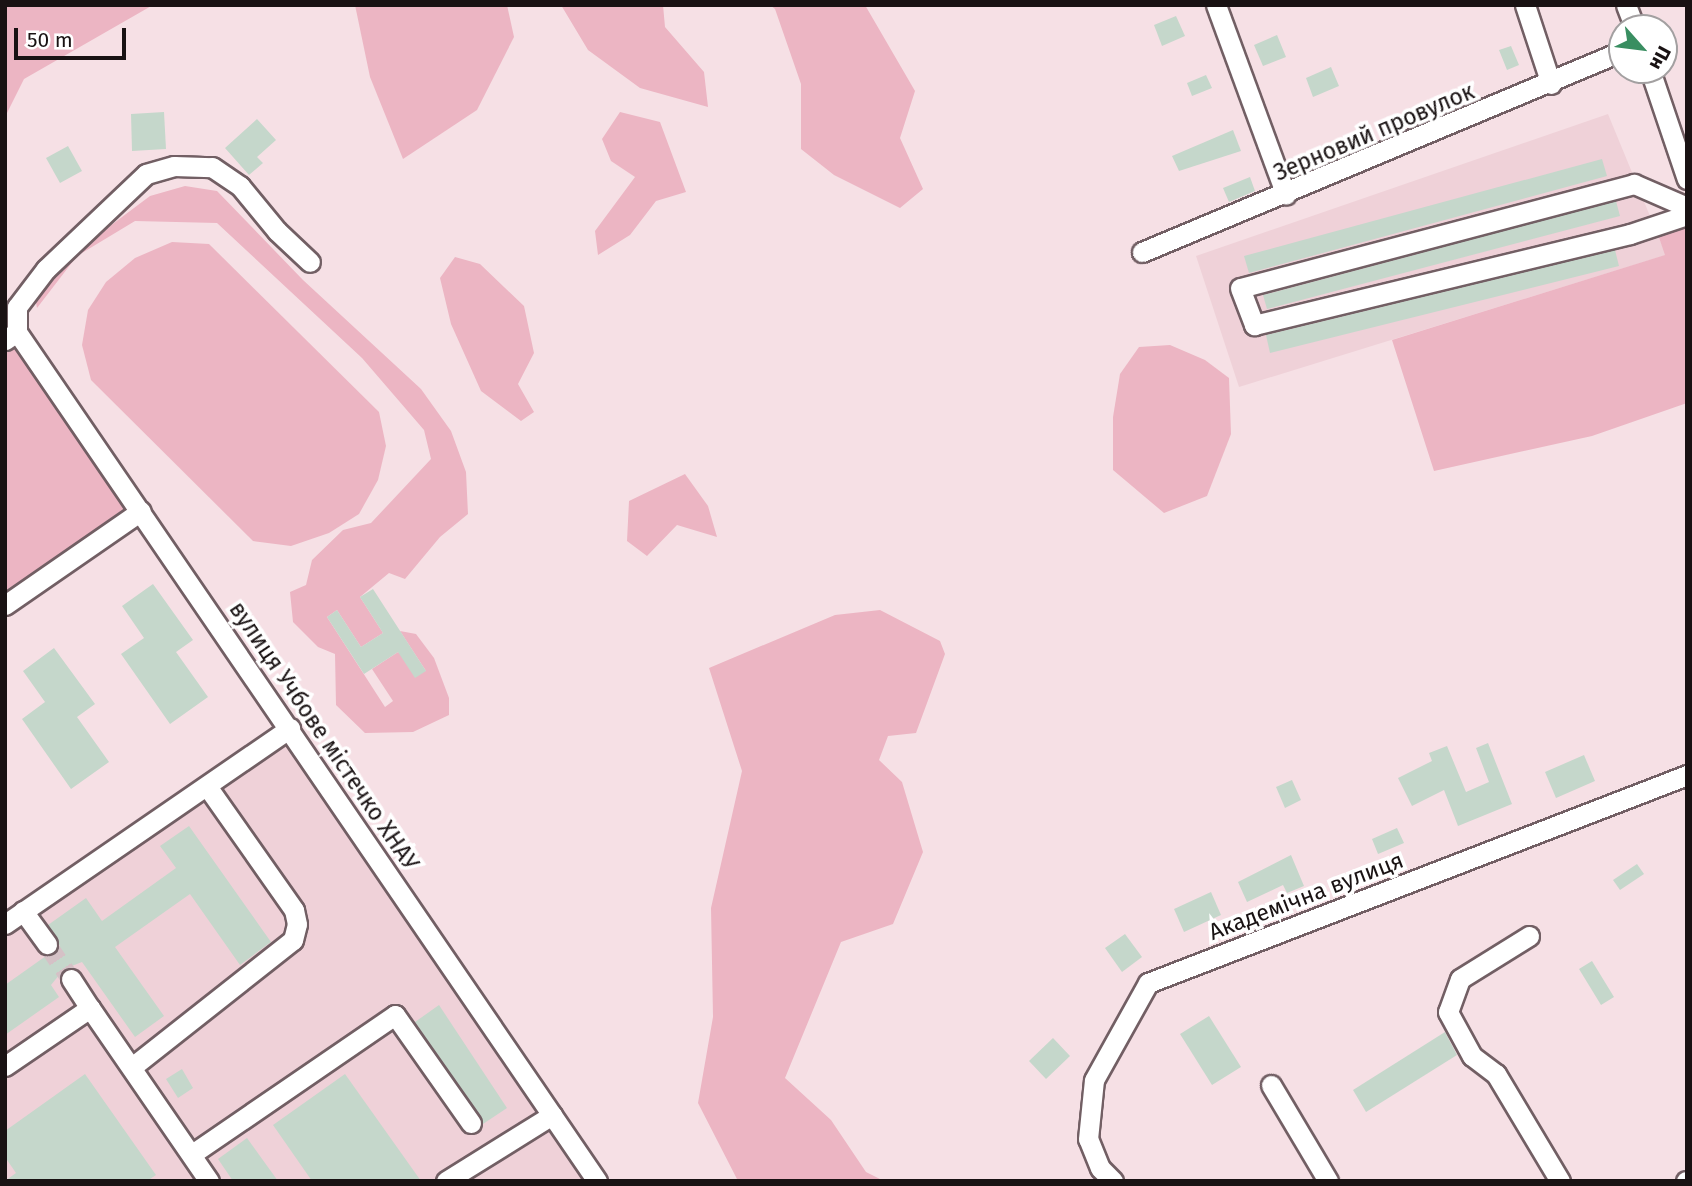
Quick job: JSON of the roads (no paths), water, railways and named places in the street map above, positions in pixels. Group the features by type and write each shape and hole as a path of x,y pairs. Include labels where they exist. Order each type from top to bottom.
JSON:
{"street":[{"path":"1216,5 1286,195"},
{"path":"1525,5 1551,84"},
{"name":"Зерновий провулок","path":"1142,252 1286,195 1608,58"},
{"path":"1655,84 1687,179"},
{"path":"11,336 17,307 46,269 146,174 174,166 212,167 240,186 277,232 310,262"},
{"path":"1687,207 1634,184 1240,288 1254,324 1630,234 1687,215"},
{"name":"вулиця Учбове містечко ХНАУ","path":"11,336 141,511 597,1181"},
{"path":"5,605 141,511"},
{"path":"5,924 290,728"},
{"name":"Академічна вулиця","path":"1113,1181 1100,1168 1088,1139 1094,1080 1148,983 1687,775"},
{"path":"132,1067 293,940 294,910 207,786"},
{"path":"23,911 47,944"},
{"path":"1528,936 1460,979 1448,1012 1472,1056 1496,1074 1560,1181"},
{"path":"71,979 209,1181"},
{"path":"5,1066 90,1008"},
{"path":"192,1154 396,1015 471,1123"},
{"path":"1271,1084 1328,1181"},
{"path":"446,1181 552,1115"}],"tunnel":[{"path":"47,944 71,979"}]}
